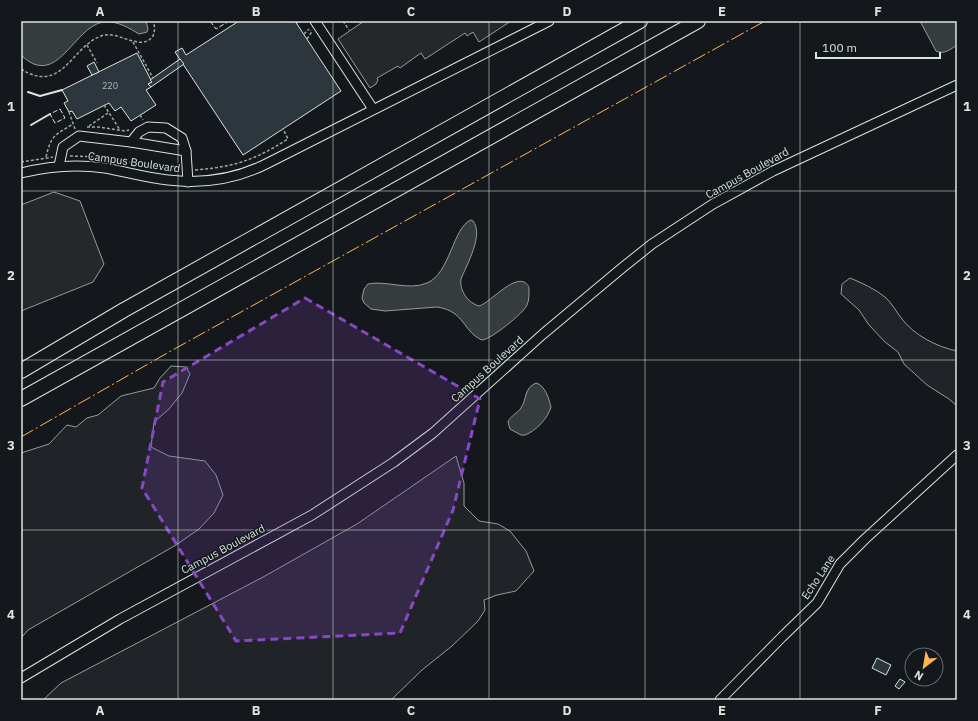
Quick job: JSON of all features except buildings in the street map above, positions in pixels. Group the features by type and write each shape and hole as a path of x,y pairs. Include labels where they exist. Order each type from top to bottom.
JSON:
{"highway":[{"path":"21,370 640,21"},
{"path":"21,400 698,21"},
{"path":"21,362 90,330"}],"street":[{"path":"315,21 373,109"},
{"name":"Campus Boulevard","path":"21,173 59,166 105,168 148,177 188,182 227,178 254,170 549,21"},
{"name":"Campus Boulevard","path":"21,680 31,672 126,616 312,515 394,462 427,437 549,329 622,268 657,241 706,209 773,171 957,85"},
{"path":"131,142 139,132 148,127 166,128 182,138 186,151 188,182"},
{"path":"59,166 63,147 79,136 131,142 186,151"},
{"name":"Echo Lane","path":"720,700 782,636 817,603 840,564 957,455"}],"path":[{"path":"21,69 36,76 42,77 53,74 64,68 87,45 99,36 110,34 133,42 145,42 152,37 154,30 153,21"},
{"path":"296,23 300,21"},
{"path":"343,21 349,30"},
{"path":"304,34 311,28 311,33 307,39"},
{"path":"133,42 153,78"},
{"path":"87,45 97,63"},
{"path":"104,105 120,130 98,127 87,128 108,112"},
{"path":"46,157 53,137 73,124 69,112"},
{"path":"21,162 46,157 61,156 99,157 162,168 187,170 219,168 254,158 288,139 283,129"}],"highlighted area":[{"path":"305,298 480,399 453,510 400,633 236,641 142,488 163,382"}],"shaded area":[{"path":"21,21 146,21 148,29 147,32 139,34 123,25 110,22 94,25 56,61 45,65 34,64 21,55"},
{"path":"364,21 511,21 479,42 473,32 467,36 465,33 425,59 421,53 400,68 398,66 377,78 378,80 376,84 370,88 338,39"},
{"path":"920,21 957,21 957,45 945,52 936,51"},
{"path":"54,192 80,201 104,264 93,282 21,311 21,205"},
{"path":"471,220 476,227 477,234 476,242 461,279 461,287 465,296 471,302 479,306 484,304 507,286 519,281 524,282 529,290 529,298 525,309 506,326 492,336 482,340 471,332 459,317 446,309 437,307 385,311 371,309 364,303 362,298 364,289 368,284 382,283 412,286 427,283 435,278 446,261 460,232 465,224"},
{"path":"850,278 868,286 885,297 907,325 926,340 942,347 957,351 957,406 927,385 904,364 898,352 885,342 869,325 859,310 841,294 842,284"},
{"path":"171,366 186,367 190,374 182,393 169,409 154,422 151,447 169,456 205,461 216,475 223,495 214,513 199,529 176,545 28,630 21,638 21,453 49,444 67,425 76,427 87,418 98,415 121,396 154,388 160,378"},
{"path":"536,383 544,389 551,407 544,420 537,427 525,435 521,435 510,429 508,422 523,405 529,388"},
{"path":"456,456 464,483 464,506 479,521 498,524 510,531 526,551 534,571 516,591 497,595 484,600 485,610 478,621 452,646 422,670 391,700 43,700 61,683 265,576 357,524"}],"fence":[{"path":"210,21 216,29 229,21"},
{"path":"60,109 65,118 55,123 50,114 60,109"}],"wall":[{"path":"28,92 40,96 62,90"},
{"path":"31,125 50,114"}],"power":[{"path":"21,437 169,352 765,21"}]}
